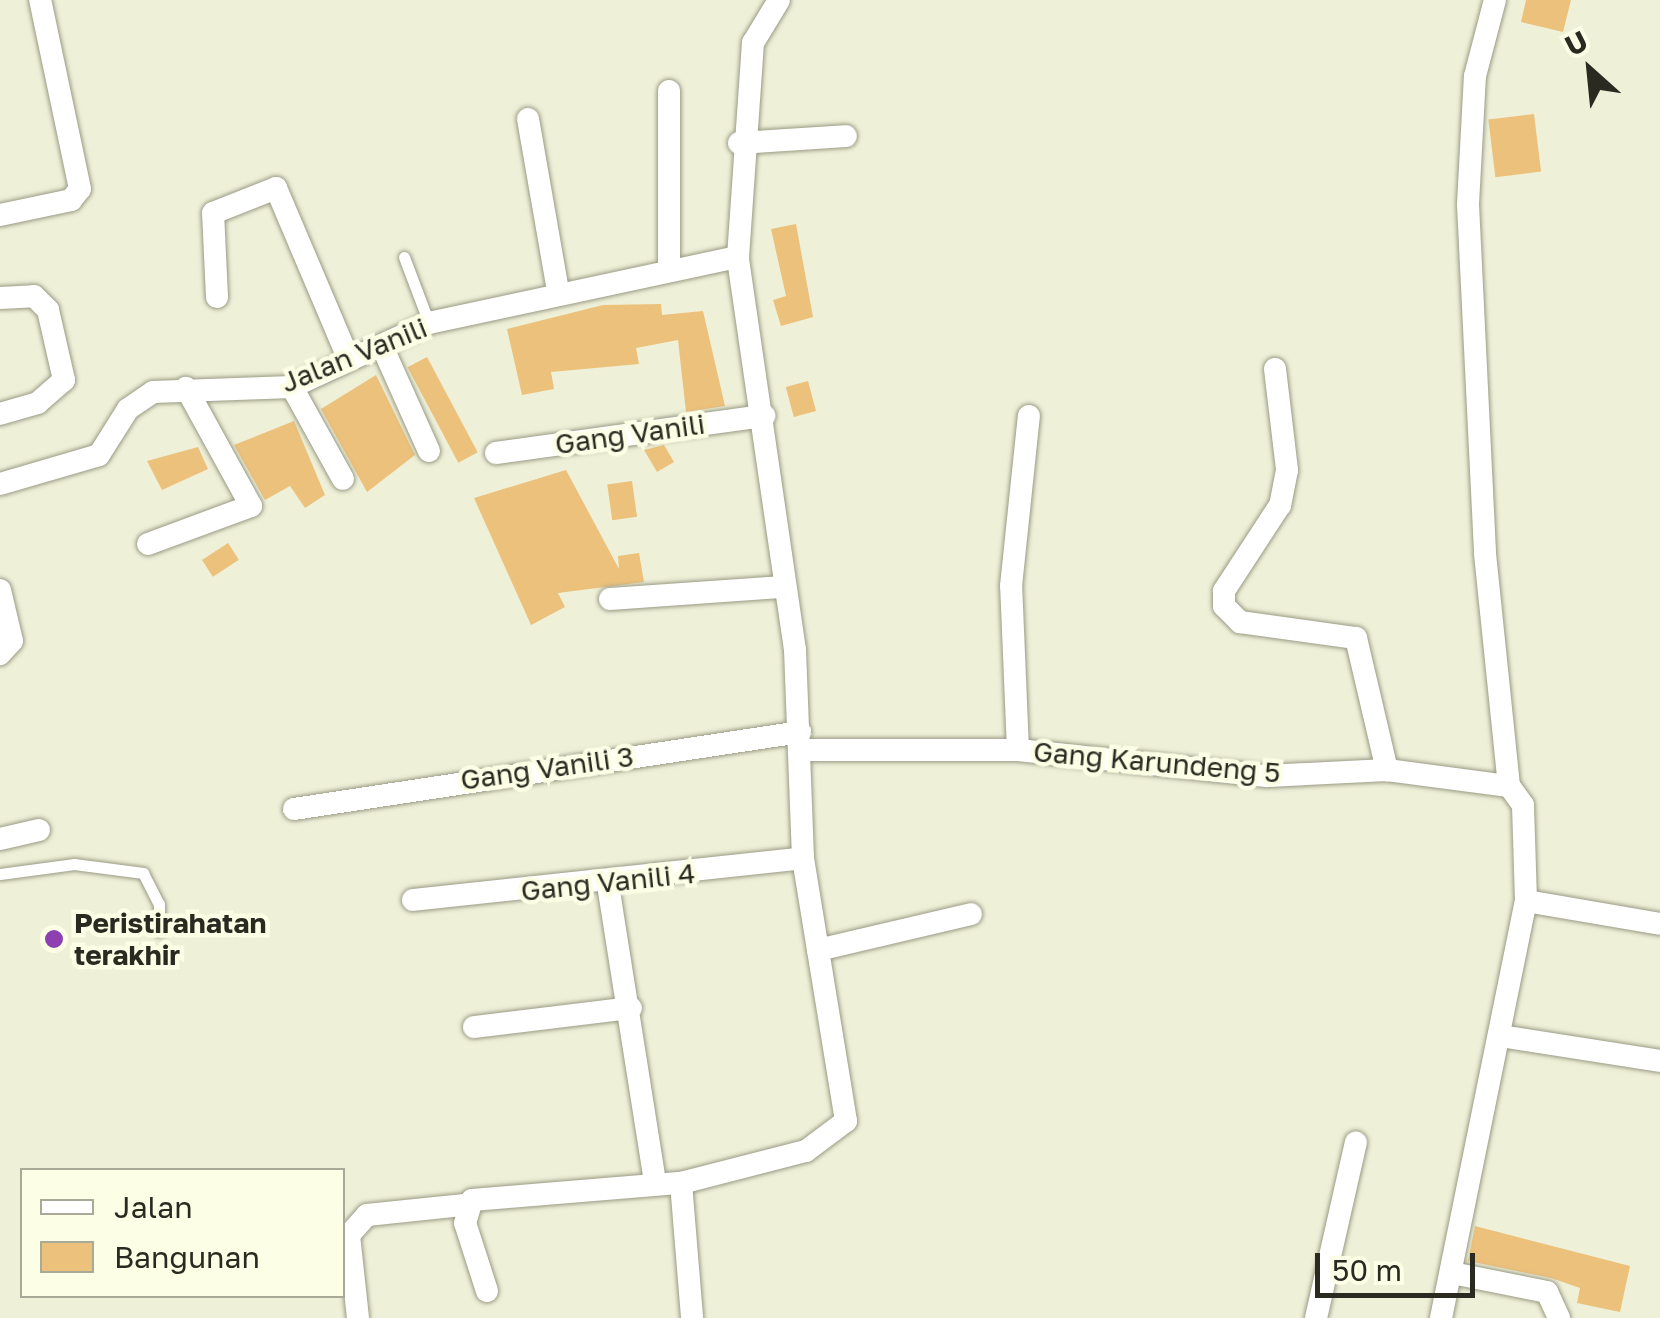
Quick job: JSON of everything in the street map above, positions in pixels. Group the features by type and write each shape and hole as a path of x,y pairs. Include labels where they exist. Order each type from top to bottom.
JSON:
{"street":[{"path":"0,215 62,203 80,189 40,0"},
{"path":"358,1318 349,1235 367,1215 681,1183 806,1151 846,1122 803,858 802,741 780,587 764,416 738,258 739,143 753,43 779,0"},
{"path":"1440,1318 1526,901 1523,806 1510,786 1484,552 1468,204 1474,76 1496,0"},
{"path":"669,91 669,270"},
{"path":"528,119 558,292"},
{"path":"739,143 846,136"},
{"path":"217,297 213,213 276,188 349,360"},
{"name":"Jalan Vanili","path":"0,484 98,456 139,398 186,388 292,387 429,323 558,292 738,258"},
{"path":"0,298 34,296 48,310 64,380 38,403 0,414"},
{"path":"382,346 430,450"},
{"path":"1275,369 1287,470 1280,505 1224,591 1224,606 1240,622 1356,638 1387,770"},
{"path":"292,387 342,479"},
{"path":"148,544 251,506 186,388"},
{"name":"Gang Vanili","path":"496,452 764,416"},
{"path":"1018,750 1011,586 1029,416"},
{"path":"610,599 780,587"},
{"path":"0,590 12,641 0,654"},
{"name":"Gang Karundeng 5","path":"802,741 1018,750 1266,776 1387,770 1510,786"},
{"name":"Gang Vanili 3","path":"294,809 802,741"},
{"path":"0,839 39,830"},
{"name":"Gang Vanili 4","path":"413,900 608,885 803,858"},
{"path":"608,885 656,1183"},
{"path":"1526,901 1660,924"},
{"path":"818,950 972,914"},
{"path":"474,1028 630,1008"},
{"path":"1501,1036 1660,1061"},
{"path":"1299,1318 1313,1318 1356,1142"},
{"path":"681,1183 692,1318"},
{"path":"464,1205 487,1290"},
{"path":"1452,1273 1546,1292 1559,1318"}],"lane":[{"path":"404,257 429,323"},
{"path":"0,874 74,864 143,873 160,904 160,931"}],"building":[{"path":"1526,0 1571,0 1563,32 1521,22"},
{"path":"1534,114 1541,172 1495,177 1488,120"},
{"path":"796,224 813,317 781,326 773,300 786,296 771,229"},
{"path":"661,304 662,315 703,311 725,406 686,412 678,340 636,348 639,364 551,372 554,389 522,395 507,329 603,305"},
{"path":"427,357 478,452 458,463 408,367"},
{"path":"376,375 415,455 367,492 321,409"},
{"path":"808,381 816,411 794,417 786,387"},
{"path":"294,421 325,495 305,508 290,486 265,500 234,445"},
{"path":"664,445 674,462 657,472 644,450"},
{"path":"198,447 208,469 162,490 147,461"},
{"path":"566,470 619,569 618,556 639,553 644,582 558,593 565,607 531,625 474,498"},
{"path":"632,481 637,517 612,520 607,484"},
{"path":"228,543 239,560 213,577 202,560"},
{"path":"1475,1226 1630,1266 1620,1312 1577,1303 1580,1288 1551,1278 1468,1261"}],"place":[{"name":"Peristirahatan terakhir","path":"54,939"}]}
